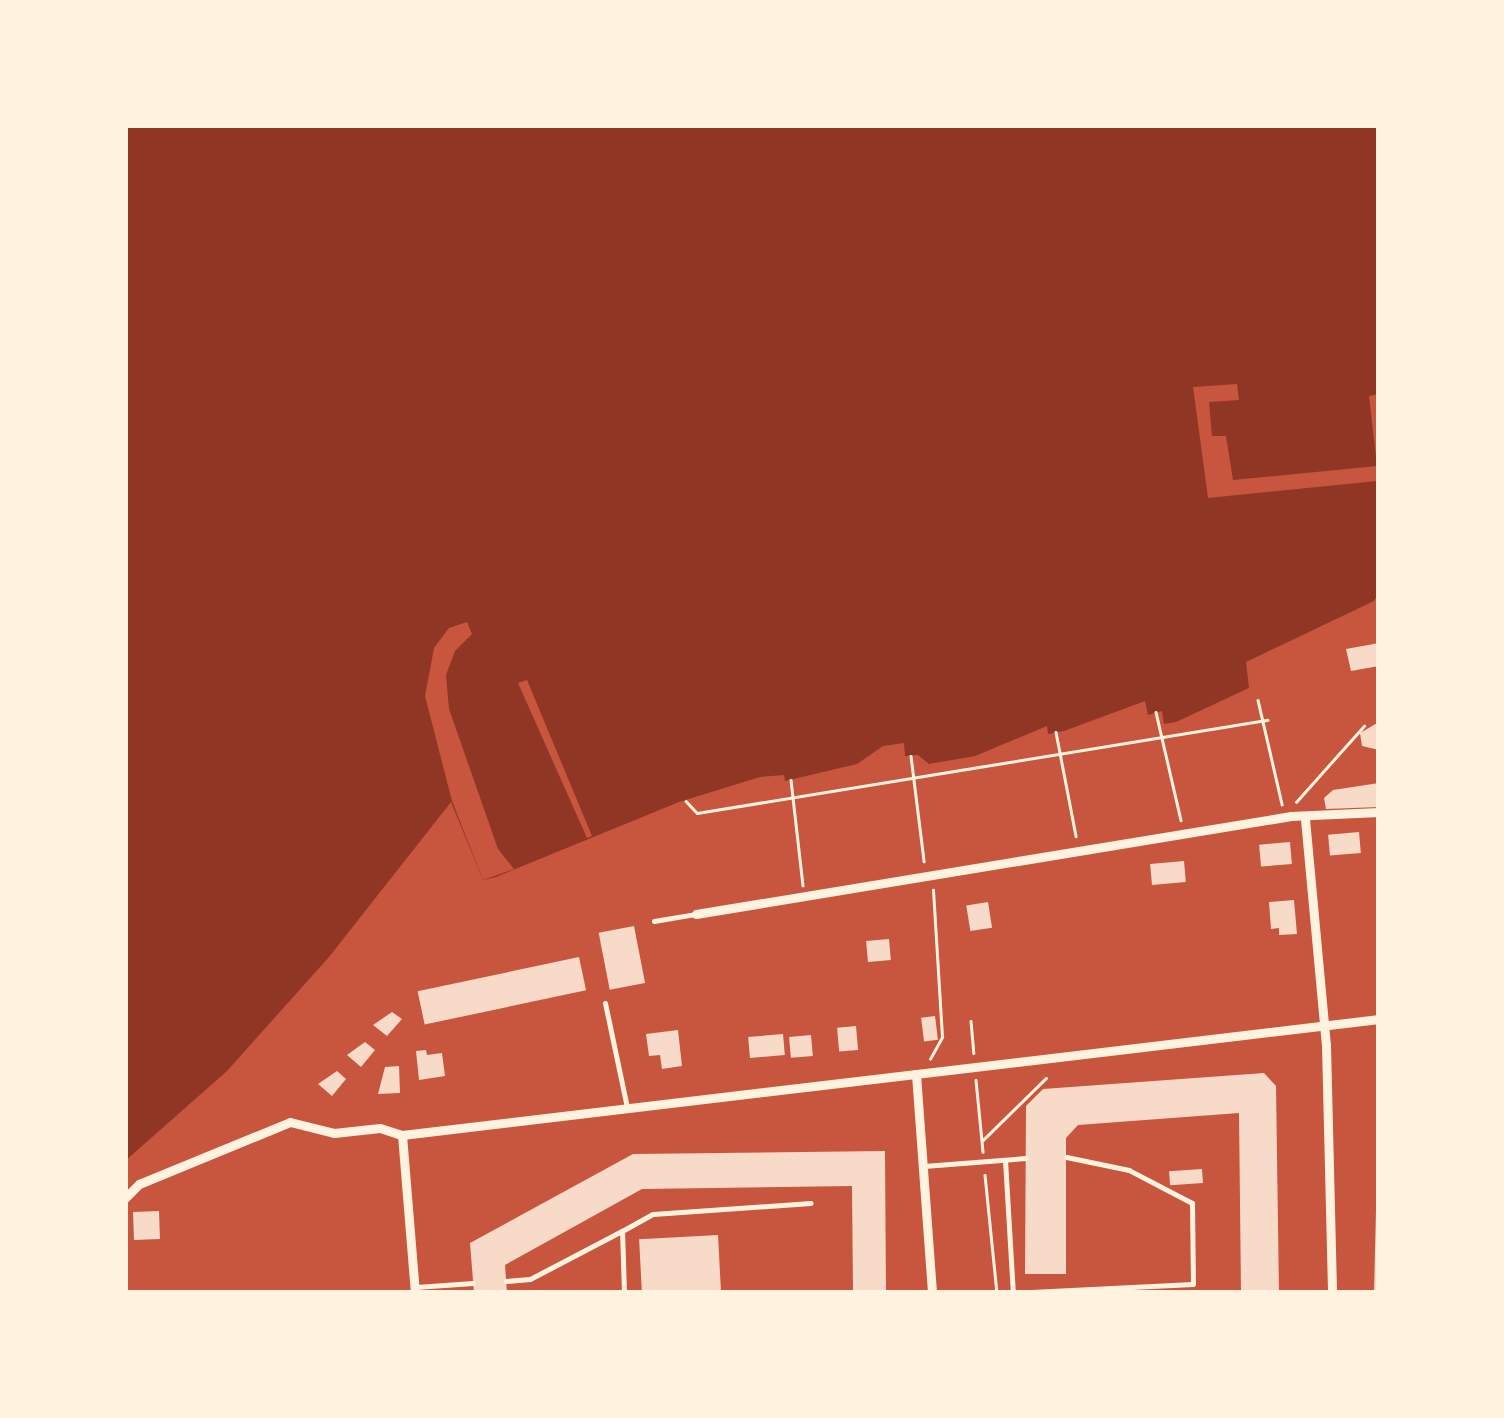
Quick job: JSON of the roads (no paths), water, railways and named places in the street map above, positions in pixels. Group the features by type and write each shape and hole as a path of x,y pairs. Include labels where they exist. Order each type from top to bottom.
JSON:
{"street":[{"path":"696,914 1305,819 1379,812"},
{"path":"1305,819 1321,1025 1332,1293"},
{"path":"125,1198 139,1184 290,1122 334,1133 380,1128 402,1136 1379,1019"},
{"path":"916,1074 932,1293"},
{"path":"402,1136 414,1290"}],"lane":[{"path":"654,921 696,914"},
{"path":"605,1003 628,1107"},
{"path":"922,1166 1026,1158"},
{"path":"1005,1160 1011,1293 1193,1284 1192,1204 1129,1170 1066,1158"},
{"path":"506,1281 530,1279 653,1214 811,1204"},
{"path":"622,1232 624,1293"},
{"path":"414,1290 473,1284"}]}
